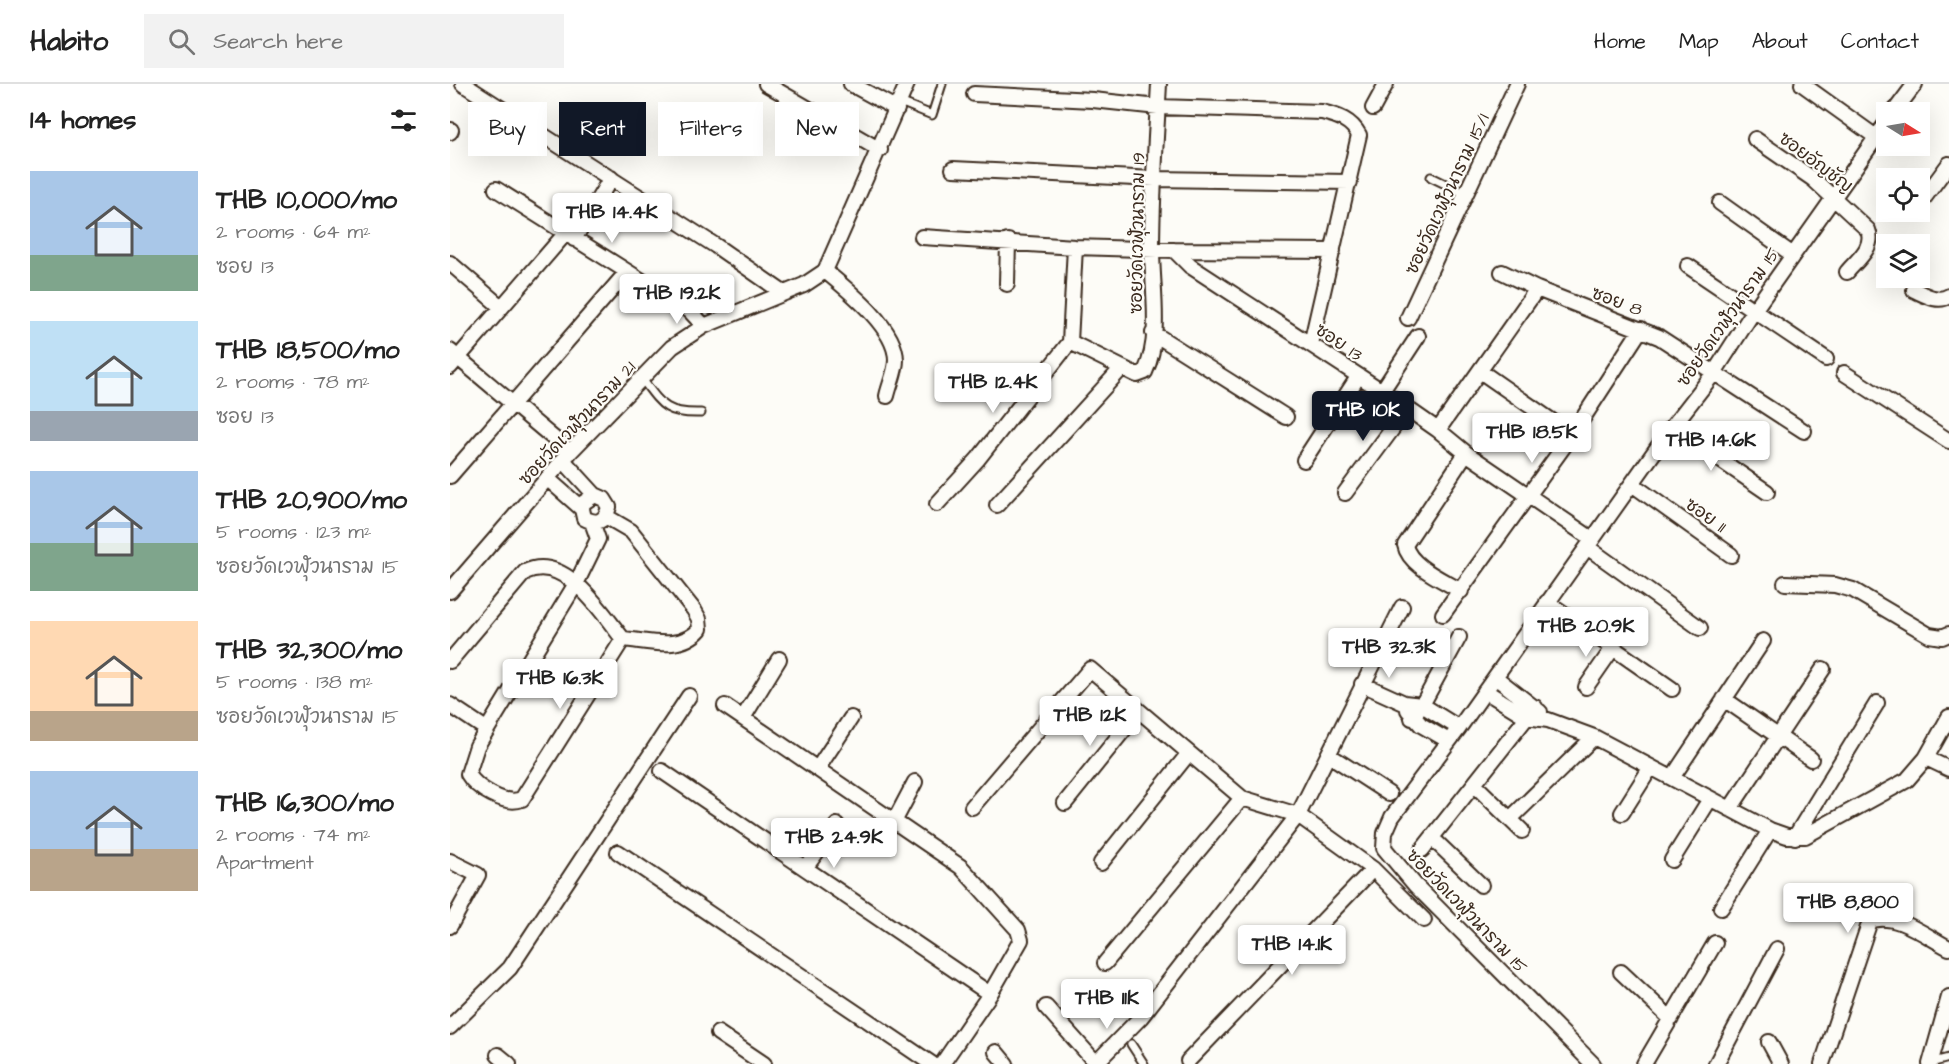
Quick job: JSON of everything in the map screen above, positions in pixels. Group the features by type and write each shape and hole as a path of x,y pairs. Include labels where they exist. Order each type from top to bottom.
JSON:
{"street":[{"path":"463,84 611,178 782,292"},
{"path":"766,84 880,150"},
{"path":"851,84 898,105"},
{"path":"886,396 896,360 891,344 865,304 825,272 908,84"},
{"name":"ซอยวัดเวฬุวนาราม 19","path":"1121,369 1137,375 1145,372 1149,364 1153,333 1152,248 1159,84"},
{"path":"1373,108 1386,84"},
{"name":"ซอยวัดเวฬุวนาราม 15/1","path":"1408,318 1517,84"},
{"path":"1802,84 1818,88 1876,137"},
{"path":"1901,102 1914,84"},
{"path":"974,94 1093,100 1158,107 1322,112 1341,117 1354,127 1359,135 1311,344"},
{"name":"ซอยวัดเวฬุวนาราม 15","path":"1593,1064 1415,885 1384,848 1385,833 1392,817 1459,728 1672,427 1714,373 1755,309 1876,137"},
{"name":"ซอยอัญชัญ","path":"1755,140 1813,179 1860,220 1871,238 1868,247 1847,272"},
{"path":"1930,190 1949,164"},
{"path":"953,169 1155,179 1350,182"},
{"path":"595,495 583,502 582,509 584,518 592,522 600,522 607,517 609,507 604,499 595,495 567,456 513,404 453,358 569,237 611,178"},
{"path":"496,189 690,311 704,326"},
{"path":"1720,203 1793,255"},
{"path":"922,237 1075,247 1333,251"},
{"path":"1007,284 1008,241"},
{"path":"937,504 978,459 1070,342 1075,247"},
{"name":"ซอย 13","path":"1174,250 1190,266 1438,430 1466,453 1529,496 1700,628"},
{"path":"450,263 501,307"},
{"path":"1688,266 1826,359"},
{"path":"450,476 627,272"},
{"name":"ซอยวัดเวฬุวนาราม 21","path":"450,591 455,577 672,347 704,326 782,292 804,285 825,272"},
{"name":"ซอย 8","path":"1502,272 1537,289 1659,337 1804,431"},
{"path":"1438,430 1537,289"},
{"path":"1914,290 1936,299 1949,296"},
{"path":"1443,614 1572,435 1641,329"},
{"path":"1153,333 1286,417"},
{"path":"1382,391 1418,336"},
{"path":"997,505 1121,369 1070,342"},
{"path":"1480,371 1572,435"},
{"path":"1844,373 1949,441"},
{"path":"1304,460 1358,377"},
{"path":"1345,493 1407,409"},
{"path":"1672,427 1767,492"},
{"path":"1461,591 1413,560 1406,553 1405,545 1466,453"},
{"path":"548,479 582,509"},
{"name":"ซอย 11","path":"1632,484 1731,555"},
{"path":"450,661 525,572 535,567 544,567 577,582 623,639 678,644 695,634 700,629 699,620 631,531 607,517"},
{"path":"592,522 598,539 577,582 477,746 468,774 472,782 506,801 514,802 522,799 623,639"},
{"path":"1785,584 1835,585 1853,590 1929,636 1942,637 1949,634"},
{"path":"1548,603 1672,689"},
{"path":"1046,1008 1096,1063 1141,1017 1298,815 1402,607"},
{"path":"1412,718 1422,705 1459,637"},
{"path":"1672,778 1763,641"},
{"path":"1586,687 1613,648"},
{"path":"743,718 779,659"},
{"path":"972,807 1090,669 1242,798 1298,815 1373,868 1424,920"},
{"path":"1730,809 1823,669"},
{"path":"1495,677 1531,712"},
{"path":"1362,684 1404,703 1422,705 1459,728"},
{"path":"1485,691 1548,720 1594,737 1770,830 1795,837 1818,831 1907,780 1926,758 1949,717"},
{"path":"450,1027 510,968 689,696"},
{"path":"1724,699 1811,759"},
{"path":"1404,703 1412,718 1449,741"},
{"path":"1795,837 1877,703"},
{"path":"450,705 486,729"},
{"path":"725,706 961,867 1018,930 1021,940 990,994 942,1064"},
{"path":"1065,803 1139,711"},
{"path":"1422,850 1475,786 1531,712"},
{"path":"818,768 851,717"},
{"path":"1510,819 1594,737"},
{"path":"1101,863 1190,753"},
{"path":"1329,755 1389,795"},
{"path":"1926,758 1949,769"},
{"path":"1622,813 1651,767"},
{"path":"662,771 990,994"},
{"path":"895,820 915,782"},
{"path":"1475,786 1522,831"},
{"path":"1105,963 1242,798"},
{"path":"1672,860 1710,799"},
{"path":"805,868 837,825"},
{"path":"1721,908 1770,830"},
{"path":"1432,838 1481,885"},
{"path":"618,852 932,1064"},
{"path":"450,861 478,875 450,926"},
{"path":"1188,1061 1373,868"},
{"path":"1822,1064 1870,921 1880,917 1891,919 1949,948"},
{"path":"1644,1064 1715,943"},
{"path":"1716,1064 1778,949"},
{"path":"1621,972 1671,1019"},
{"path":"1930,1064 1949,997"},
{"path":"718,1033 764,1064"},
{"path":"1769,1042 1781,1064"},
{"path":"996,1052 1006,1064"},
{"path":"498,1055 509,1064"}],"lane":[{"path":"898,105 932,115 942,84"},
{"path":"1431,177 1467,195"},
{"path":"642,379 668,410 681,414 701,413"},
{"path":"1131,1044 1144,1064"},
{"path":"1930,1064 1949,1058"}]}
